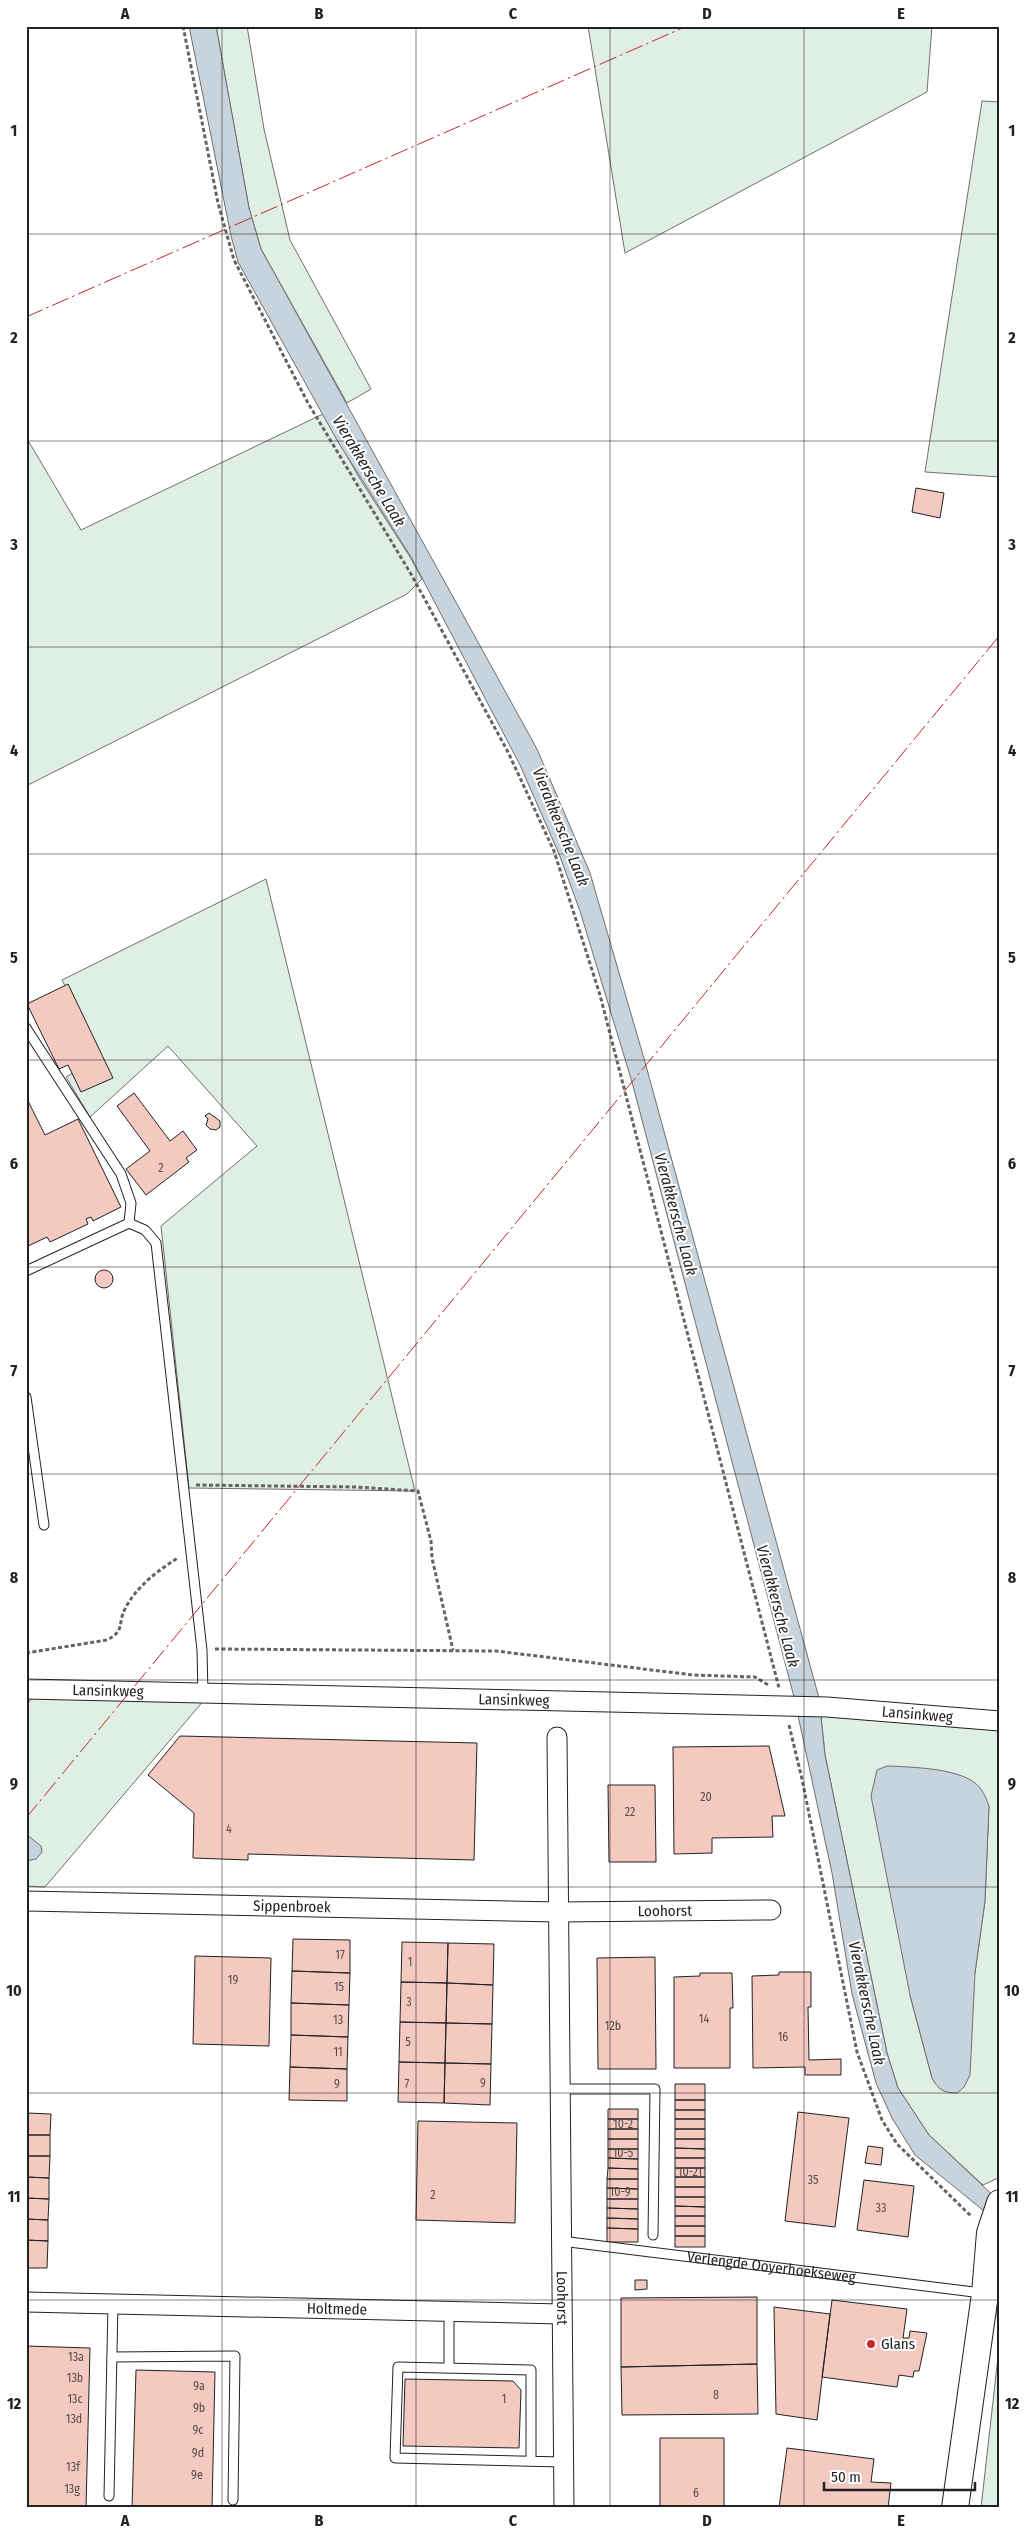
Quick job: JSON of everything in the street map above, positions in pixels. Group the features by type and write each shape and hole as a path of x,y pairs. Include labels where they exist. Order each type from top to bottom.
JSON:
{"street":[{"name":"Lansinkweg","path":"26,1689 827,1706 1000,1721"},
{"name":"Loohorst","path":"557,1737 561,2089 560,2241 564,2508"},
{"name":"Sippenbroek","path":"26,1901 559,1912"},
{"name":"Loohorst","path":"559,1912 770,1910"},
{"path":"955,2508 985,2294 990,2233 1000,2203"},
{"name":"Holtmede","path":"26,2302 561,2314"}],"lane":[{"path":"26,1028 120,1174 131,1203 129,1223"},
{"path":"26,1271 129,1223 145,1230 156,1243 202,1650 203,1694"},
{"path":"26,1397 44,1525"},
{"path":"561,2089 655,2088 653,2235"},
{"name":"Verlengde Ooyerhoekseweg","path":"560,2241 985,2294"},
{"path":"109,2496 113,2304"},
{"path":"449,2311 449,2368"},
{"path":"112,2357 235,2356 233,2500"},
{"path":"531,2461 531,2370 398,2367 395,2458 563,2462"}],"path":[{"path":"182,26 218,203 234,260 265,324 308,402 411,574 485,709 508,752 554,851 600,995 781,1693 755,1677 693,1674 496,1651 226,1648 202,1650"},
{"path":"183,1485 356,1487 418,1491 431,1541 432,1558 454,1651"},
{"path":"26,1653 106,1640 118,1634 124,1610 135,1595 161,1568 182,1556"},
{"path":"787,1706 857,2052 882,2120 897,2144 937,2185 990,2233"}],"green space":[{"path":"216,26 247,26 264,129 290,240 371,389 347,403 261,249 249,208"},
{"path":"588,26 932,26 927,92 625,253"},
{"path":"982,101 1000,102 1000,477 925,472"},
{"path":"323,414 360,479 422,579 407,594 26,786 26,437 81,530"},
{"path":"266,879 415,1491 189,1488 161,1226 257,1146 168,1046 90,1117 66,1077 101,1057 62,980"},
{"path":"34,1695 205,1699 45,1887 26,1886 26,1706"},
{"path":"819,1698 1000,1729 1000,2177 983,2185 929,2135 898,2088 887,2053 825,1755","holes":["989,1806 985,1901 975,1973 932,2078 910,1995"]},
{"path":"1000,2226 1000,2508 981,2508 999,2348 996,2296"}],"water":[{"name":"Vierakkersche Laak","path":"189,26 216,26 249,208 261,249 537,749 590,873 645,1062 819,1698 825,1755 887,2053 898,2088 929,2135 1000,2202 1000,2224 915,2155 892,2118 876,2083 852,1994 832,1873 794,1697 632,1082 580,911 559,854 520,765 411,557 338,442 238,262 231,236"},
{"path":"887,1766 933,1769 957,1774 967,1778 980,1788 989,1806 985,1901 975,1973 970,2075 964,2087 957,2093 942,2090 932,2078 910,1995 871,1796 877,1770"},
{"path":"26,1834 41,1846 42,1852 36,1859 26,1861"}],"building":[{"path":"916,488 944,493 940,518 912,512"},
{"path":"68,984 113,1078 81,1092 68,1065 59,1069 27,1004"},
{"path":"134,1093 170,1141 183,1131 197,1150 186,1158 189,1162 146,1195 126,1169 150,1151 117,1106"},
{"path":"26,1097 45,1135 78,1119 121,1207 93,1221 91,1217 86,1219 88,1224 50,1242 47,1237 26,1247"},
{"path":"209,1113 220,1121 220,1127 216,1130 210,1129 206,1125 208,1119 205,1116"},
{"path":"104,1270 110,1273 113,1279 110,1285 104,1288 98,1285 95,1279 98,1273"},
{"path":"180,1736 477,1743 474,1860 248,1854 248,1860 193,1858 194,1813 148,1775"},
{"path":"769,1746 785,1816 772,1816 773,1837 712,1838 712,1853 674,1854 673,1747"},
{"path":"608,1785 655,1785 656,1862 609,1862"},
{"path":"293,1939 350,1940 350,1973 292,1971"},
{"path":"402,1942 448,1943 447,1983 401,1982"},
{"path":"448,1943 494,1944 493,1985 447,1983"},
{"path":"195,1956 271,1958 269,2046 193,2044"},
{"path":"655,1957 656,2069 598,2069 597,1958"},
{"path":"292,1971 350,1973 349,2005 291,2003"},
{"path":"779,1972 811,1972 811,2007 808,2007 809,2060 841,2059 841,2075 805,2075 805,2067 753,2068 752,1976 779,1975"},
{"path":"700,1973 732,1973 733,2008 730,2008 730,2068 674,2068 674,1977 700,1976"},
{"path":"401,1982 447,1983 446,2023 400,2022"},
{"path":"447,1983 493,1985 492,2024 446,2023"},
{"path":"291,2003 349,2005 348,2037 291,2035"},
{"path":"400,2022 446,2023 445,2063 399,2062"},
{"path":"446,2023 492,2024 491,2064 445,2063"},
{"path":"291,2035 348,2037 347,2069 290,2067"},
{"path":"399,2062 445,2063 444,2103 398,2102"},
{"path":"445,2063 491,2064 490,2105 444,2103"},
{"path":"290,2067 347,2069 347,2101 289,2100"},
{"path":"675,2084 705,2084 705,2100 675,2100"},
{"path":"675,2100 705,2100 705,2110 675,2110"},
{"path":"608,2109 638,2109 638,2119 608,2119"},
{"path":"675,2110 705,2110 705,2119 675,2119"},
{"path":"798,2112 849,2118 835,2227 785,2221"},
{"path":"27,2113 51,2114 50,2135 26,2135"},
{"path":"608,2119 638,2119 638,2129 608,2129"},
{"path":"675,2119 705,2119 705,2129 675,2129"},
{"path":"418,2121 517,2123 515,2223 416,2220"},
{"path":"608,2129 638,2129 638,2139 608,2139"},
{"path":"675,2129 705,2129 705,2139 675,2139"},
{"path":"26,2135 50,2135 50,2156 26,2156"},
{"path":"608,2139 638,2139 638,2149 608,2149"},
{"path":"675,2139 705,2139 705,2149 675,2148"},
{"path":"868,2146 883,2148 881,2165 865,2163"},
{"path":"675,2148 705,2149 705,2158 675,2158"},
{"path":"608,2149 638,2149 638,2159 608,2158"},
{"path":"26,2156 50,2156 49,2178 26,2177"},
{"path":"608,2158 638,2159 638,2169 608,2168"},
{"path":"675,2158 705,2158 705,2168 675,2168"},
{"path":"608,2168 638,2169 638,2179 607,2179"},
{"path":"675,2168 705,2168 705,2177 675,2177"},
{"path":"26,2177 49,2178 49,2199 26,2198"},
{"path":"675,2177 705,2177 705,2187 675,2187"},
{"path":"607,2179 638,2179 638,2189 607,2188"},
{"path":"864,2180 914,2186 908,2237 857,2230"},
{"path":"675,2187 705,2187 705,2197 675,2197"},
{"path":"607,2188 638,2189 638,2199 607,2199"},
{"path":"675,2197 705,2197 705,2207 675,2206"},
{"path":"26,2198 49,2199 48,2220 26,2219"},
{"path":"607,2199 638,2199 638,2209 607,2208"},
{"path":"675,2206 705,2207 705,2216 675,2216"},
{"path":"607,2208 638,2209 638,2219 607,2218"},
{"path":"675,2216 705,2216 705,2226 675,2226"},
{"path":"607,2218 638,2219 638,2229 607,2228"},
{"path":"26,2219 48,2220 48,2241 26,2240"},
{"path":"675,2226 705,2226 705,2236 675,2236"},
{"path":"607,2228 638,2229 638,2242 607,2242"},
{"path":"675,2236 705,2236 705,2247 675,2247"},
{"path":"26,2240 48,2241 47,2268 26,2268"},
{"path":"635,2280 647,2280 647,2289 635,2290"},
{"path":"757,2297 757,2364 621,2367 621,2298"},
{"path":"832,2300 907,2309 903,2338 909,2338 910,2331 927,2333 919,2371 914,2371 913,2377 899,2375 897,2387 822,2377"},
{"path":"774,2307 830,2314 817,2420 776,2414"},
{"path":"26,2346 90,2348 86,2508 26,2507"},
{"path":"757,2364 758,2414 622,2415 621,2367"},
{"path":"136,2370 215,2372 212,2508 132,2508"},
{"path":"405,2379 513,2381 521,2390 519,2448 403,2446"},
{"path":"660,2438 724,2438 724,2508 660,2508"},
{"path":"787,2448 874,2459 871,2482 891,2483 888,2508 779,2508"}],"power":[{"path":"26,317 687,26"},
{"path":"26,1818 1000,635"}],"place":[{"name":"Glans","path":"871,2344"}]}
